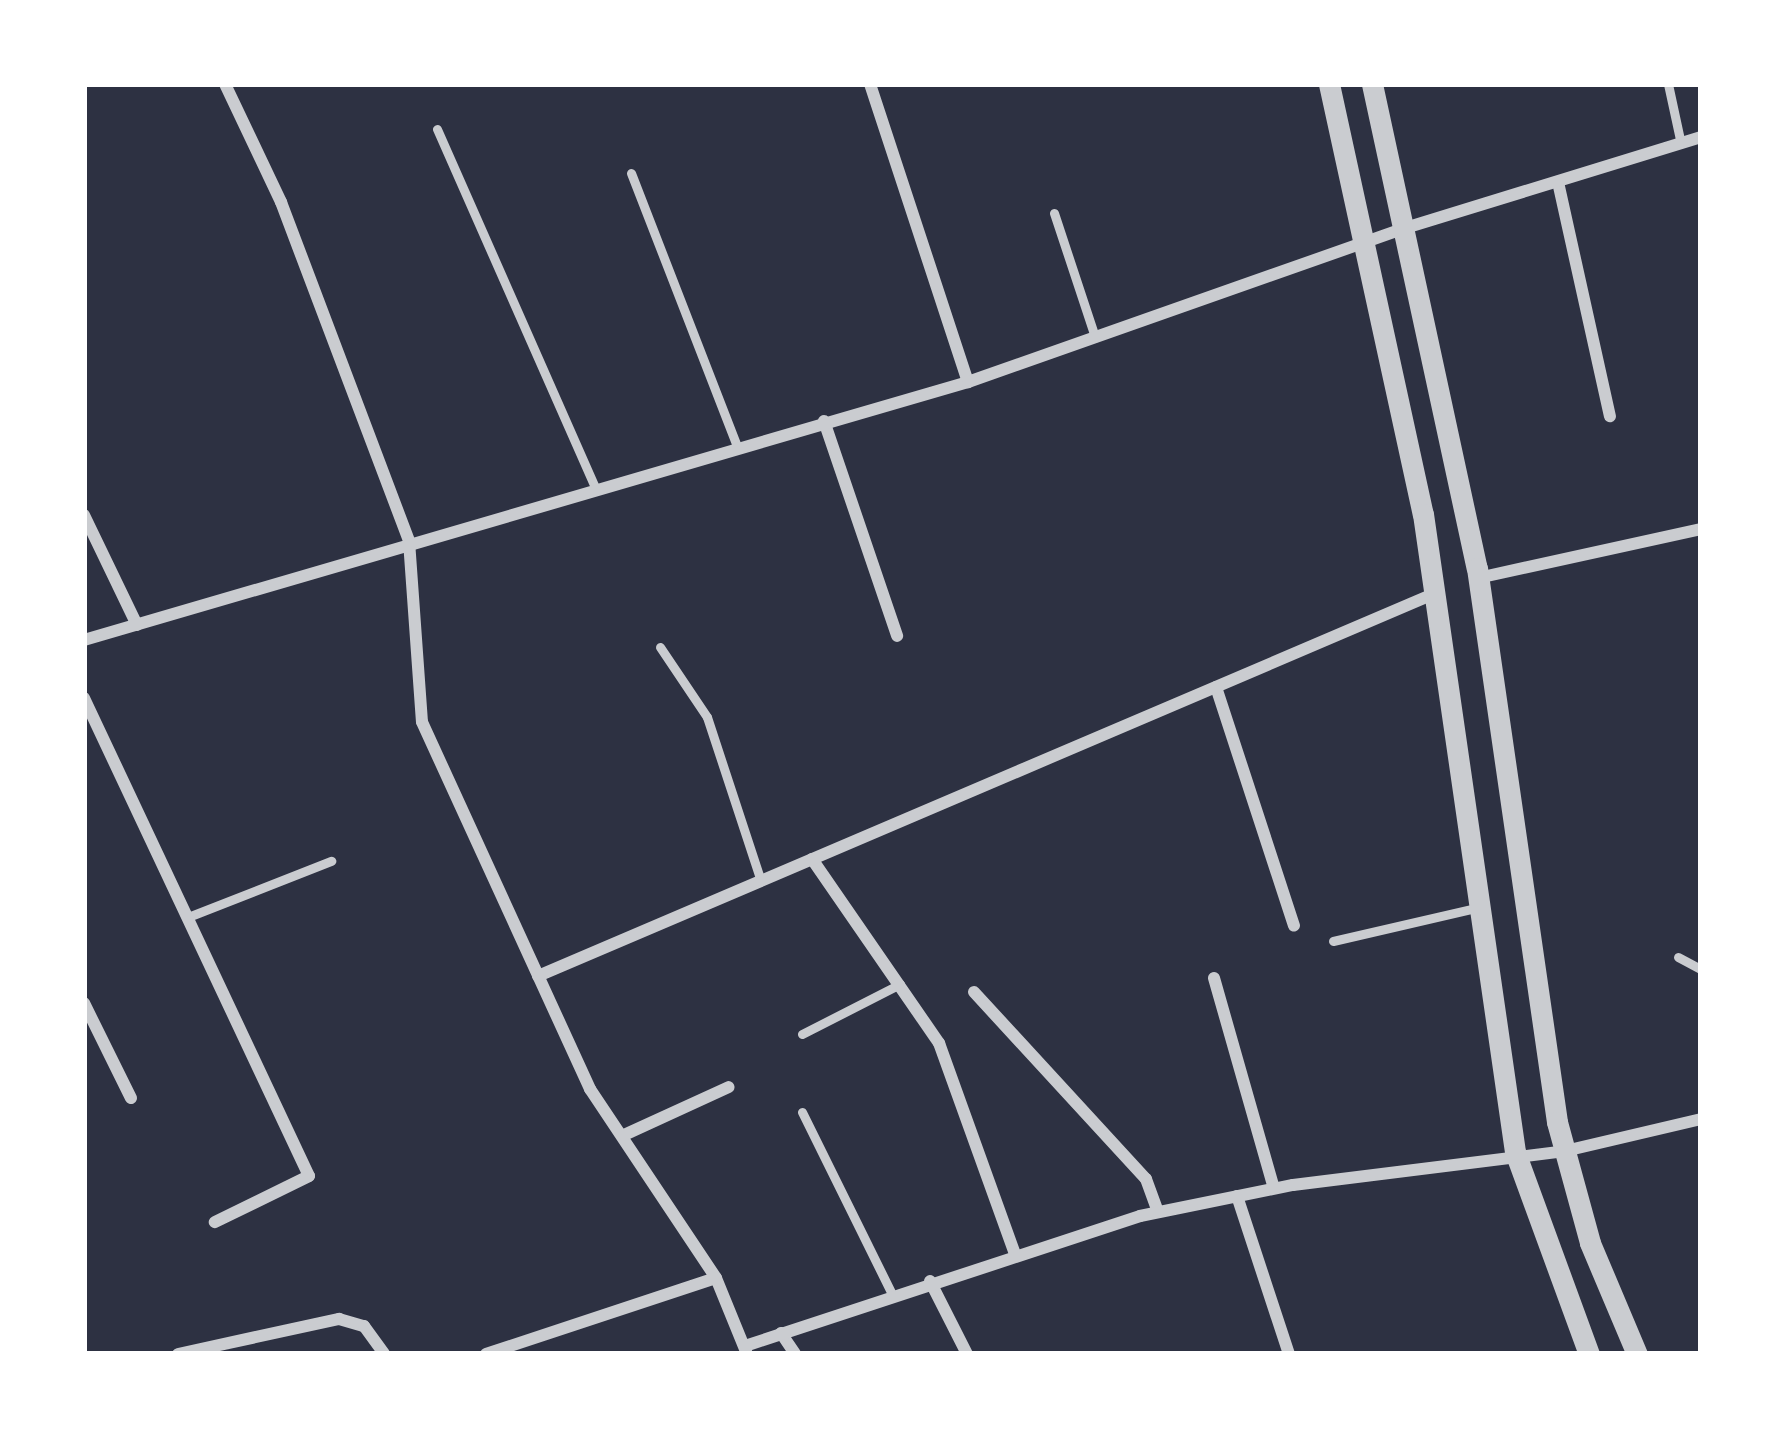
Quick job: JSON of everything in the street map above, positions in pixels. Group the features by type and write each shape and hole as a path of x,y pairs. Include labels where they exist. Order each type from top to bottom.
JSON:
{"street":[{"path":"225,84 281,202 409,541 422,722 590,1088 716,1278 746,1350 781,1333 930,1281 1158,1212 1274,1188 1515,1152 1564,1150 1701,1119"},
{"path":"870,84 968,382"},
{"path":"1329,84 1436,593 1476,908 1515,1152 1589,1354"},
{"path":"1372,84 1478,578 1533,992 1564,1150 1590,1243 1637,1354"},
{"path":"84,640 409,541 968,382 1363,242 1701,137"},
{"path":"1558,182 1610,416"},
{"path":"824,421 897,636"},
{"path":"84,515 137,625"},
{"path":"1478,578 1701,529"},
{"path":"538,976 1436,593"},
{"path":"1216,687 1294,926"},
{"path":"84,698 309,1176 215,1222"},
{"path":"812,859 939,1043 1016,1254"},
{"path":"1214,979 1274,1188"},
{"path":"974,992 1146,1179 1158,1212"},
{"path":"84,1003 131,1098"},
{"path":"624,1135 729,1087"},
{"path":"1237,1196 1289,1354"},
{"path":"486,1354 716,1278"},
{"path":"930,1281 967,1354"},
{"path":"178,1354 339,1319 364,1326 384,1354"},
{"path":"781,1333 795,1354"}],"lane":[{"path":"1668,84 1681,144"},
{"path":"437,129 595,487"},
{"path":"631,173 737,446"},
{"path":"1054,213 1095,337"},
{"path":"660,647 706,717 761,881"},
{"path":"188,917 331,861"},
{"path":"1333,941 1476,908"},
{"path":"1678,957 1701,969"},
{"path":"802,1034 900,984"},
{"path":"802,1112 892,1294"}]}
